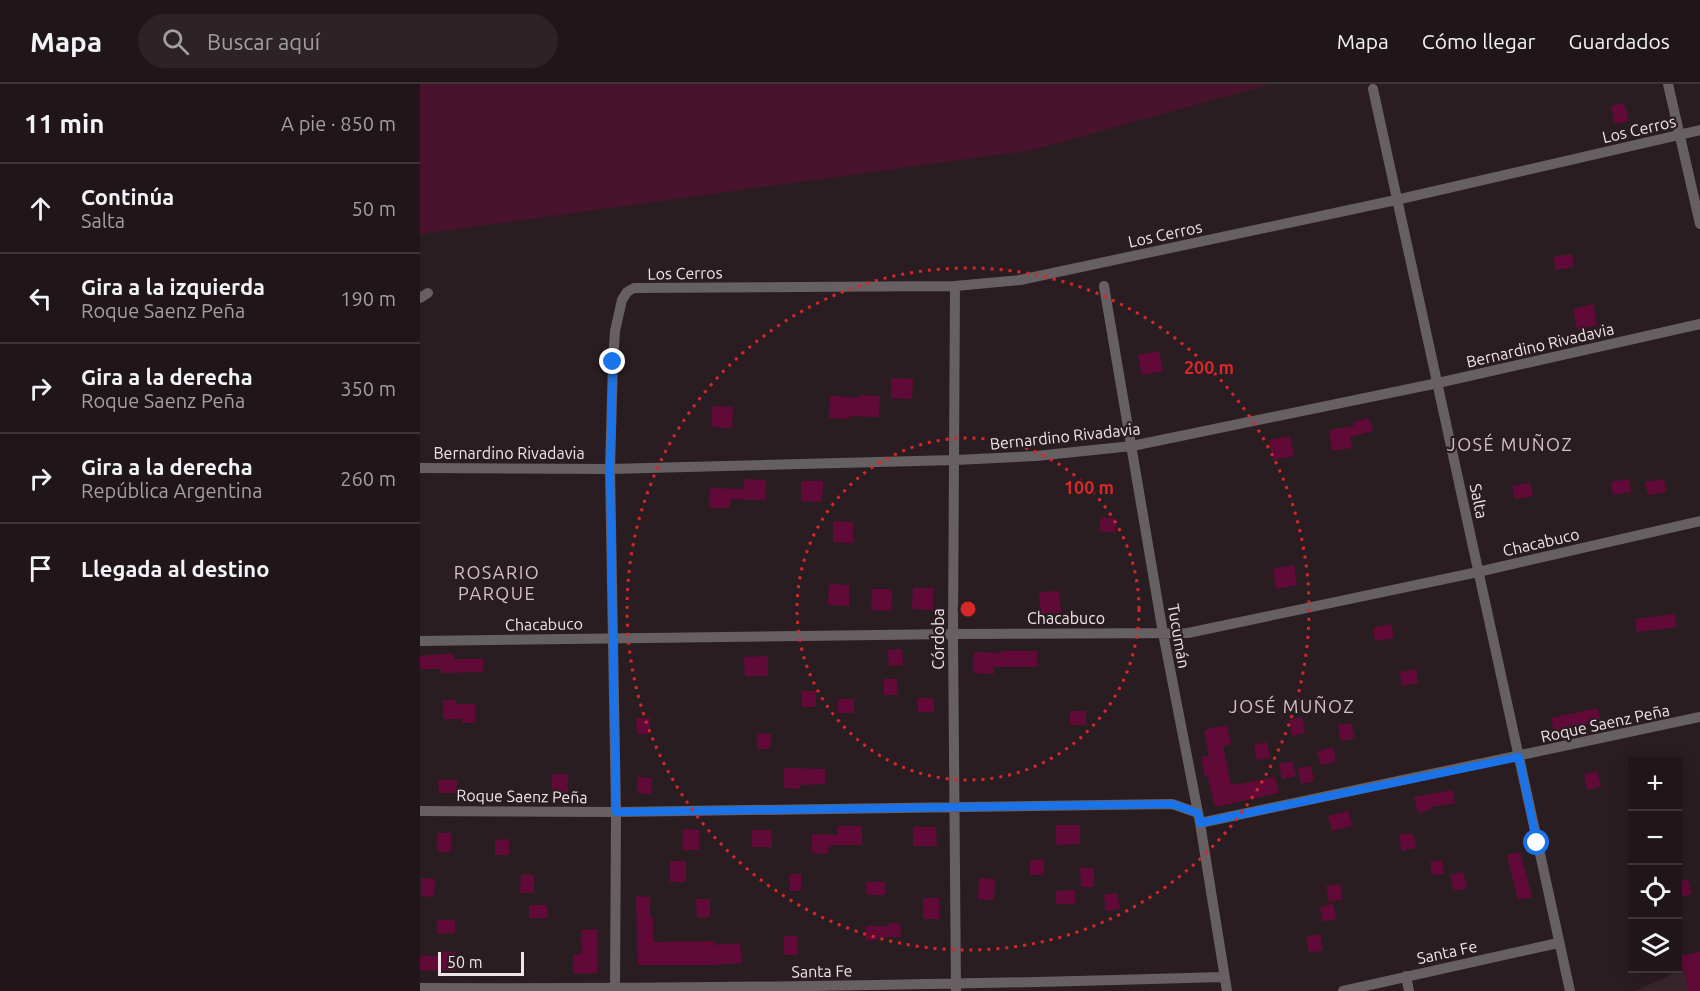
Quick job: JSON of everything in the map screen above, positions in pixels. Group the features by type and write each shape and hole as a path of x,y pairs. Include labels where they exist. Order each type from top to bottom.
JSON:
{"street":[{"path":"1668,84 1700,224"},
{"name":"Salta","path":"1373,89 1570,991"},
{"name":"Los Cerros","path":"610,469 615,331 622,300 627,292 634,288 955,286 1020,280 1396,200 1700,130"},
{"name":"Córdoba","path":"955,286 953,634 956,988"},
{"name":"Tucumán","path":"1104,286 1163,633 1199,818 1227,991"},
{"name":"Bernardino Rivadavia","path":"420,468 610,469 955,460 1036,456 1132,446 1438,383 1700,324"},
{"path":"610,469 616,812 615,990"},
{"name":"Chacabuco","path":"420,641 1188,633 1478,572 1700,521"},
{"name":"Roque Saenz Peña","path":"420,810 616,812 1172,804 1199,818 1519,757 1700,717"},
{"name":"Santa Fe","path":"1343,991 1558,943"},
{"name":"Santa Fe","path":"420,988 615,990 956,988 1223,976"},
{"path":"1406,976 1409,991"}],"shaded area":[{"path":"420,84 1271,84 1032,150 420,234"},
{"path":"1700,961 1700,991 1636,991 1674,973 1682,973 1682,969"}],"building":[{"path":"1624,103 1629,121 1615,124 1611,106"},
{"path":"1572,254 1574,267 1556,270 1553,257"},
{"path":"1593,304 1597,325 1577,330 1573,309"},
{"path":"1159,351 1163,371 1142,375 1138,355"},
{"path":"891,378 913,379 912,399 891,398"},
{"path":"860,395 880,396 879,417 829,418 830,396 860,398"},
{"path":"712,406 733,407 732,428 712,427"},
{"path":"1369,418 1373,431 1350,437 1352,448 1332,451 1329,430 1355,426 1354,422"},
{"path":"1290,436 1294,456 1273,460 1269,440"},
{"path":"744,479 766,480 765,500 731,499 730,508 709,508 710,488 744,489"},
{"path":"1629,479 1631,492 1613,495 1611,482"},
{"path":"1664,479 1666,492 1648,495 1645,482"},
{"path":"801,481 823,481 822,502 801,501"},
{"path":"1530,483 1533,496 1515,499 1512,486"},
{"path":"1101,517 1117,519 1115,533 1099,531"},
{"path":"833,521 853,522 853,543 833,542"},
{"path":"1294,565 1297,585 1276,589 1273,569"},
{"path":"829,584 849,585 849,606 828,605"},
{"path":"913,588 933,588 933,610 912,609"},
{"path":"872,589 892,589 891,611 871,610"},
{"path":"1059,591 1061,612 1041,614 1039,592"},
{"path":"1674,614 1677,627 1637,632 1635,619"},
{"path":"1391,624 1394,638 1375,641 1373,628"},
{"path":"902,649 903,665 889,666 888,650"},
{"path":"1001,651 1037,651 1037,667 994,667 994,674 973,673 974,652 1001,653"},
{"path":"454,654 454,659 483,659 483,672 441,673 441,669 420,669 420,656"},
{"path":"768,656 768,676 745,676 744,657"},
{"path":"1416,669 1418,683 1402,686 1400,672"},
{"path":"884,679 897,679 898,695 884,695"},
{"path":"802,691 816,691 816,707 802,707"},
{"path":"918,698 934,698 934,712 918,712"},
{"path":"838,699 854,699 854,713 838,713"},
{"path":"443,700 456,700 456,704 475,704 475,723 462,723 462,719 443,719"},
{"path":"1598,708 1600,721 1554,731 1551,718"},
{"path":"1070,711 1086,711 1086,725 1070,725"},
{"path":"1302,717 1305,733 1292,736 1289,720"},
{"path":"636,718 650,718 650,734 637,734"},
{"path":"1351,723 1355,738 1341,741 1338,725"},
{"path":"1227,725 1231,744 1223,746 1231,784 1275,777 1279,793 1215,807 1201,757 1209,756 1204,730"},
{"path":"757,733 771,734 770,749 757,749"},
{"path":"1267,742 1270,758 1257,760 1254,745"},
{"path":"1333,747 1336,761 1321,765 1317,752"},
{"path":"1292,761 1296,776 1282,779 1279,764"},
{"path":"1311,766 1314,781 1301,784 1298,768"},
{"path":"784,768 825,769 825,784 800,785 800,789 784,788"},
{"path":"1597,771 1601,786 1587,790 1584,774"},
{"path":"552,774 568,774 568,795 552,795"},
{"path":"638,777 652,778 651,794 637,793"},
{"path":"438,780 457,780 457,793 439,793"},
{"path":"1453,790 1455,803 1431,807 1432,809 1418,813 1414,797"},
{"path":"1348,811 1352,826 1332,831 1328,816"},
{"path":"1056,825 1080,825 1080,844 1056,845"},
{"path":"838,826 862,826 862,845 829,845 828,854 812,853 812,834 838,835"},
{"path":"913,827 936,827 937,846 913,846"},
{"path":"683,829 699,830 699,850 682,850"},
{"path":"752,830 771,830 772,847 752,847"},
{"path":"438,833 451,833 451,852 437,852"},
{"path":"1413,833 1416,848 1402,851 1399,835"},
{"path":"509,839 509,855 495,855 495,840"},
{"path":"1520,852 1532,897 1518,900 1507,855"},
{"path":"1044,859 1044,875 1030,875 1030,860"},
{"path":"1442,860 1444,874 1432,875 1430,862"},
{"path":"670,861 686,861 686,882 670,882"},
{"path":"1080,868 1094,868 1094,887 1081,887"},
{"path":"1463,872 1467,888 1454,891 1450,875"},
{"path":"521,874 534,875 534,893 520,893"},
{"path":"790,874 801,874 801,891 790,891"},
{"path":"421,878 435,879 434,897 421,896"},
{"path":"979,878 995,879 994,900 978,899"},
{"path":"1688,879 1692,894 1682,897 1682,881"},
{"path":"866,882 885,882 885,895 867,895"},
{"path":"1340,884 1343,899 1329,902 1326,886"},
{"path":"1075,890 1075,904 1056,904 1056,891"},
{"path":"1117,893 1120,909 1106,911 1104,895"},
{"path":"636,896 650,897 653,942 715,941 715,945 740,943 742,963 638,965"},
{"path":"923,898 939,898 939,919 923,919"},
{"path":"696,899 710,899 710,917 697,918"},
{"path":"1333,904 1336,919 1323,922 1320,907"},
{"path":"529,905 547,905 548,918 529,918"},
{"path":"437,920 455,920 455,933 437,934"},
{"path":"889,923 900,923 901,937 877,937 878,940 866,940 866,926 889,926"},
{"path":"598,929 597,973 573,974 573,954 582,954 581,930"},
{"path":"1320,934 1323,950 1309,953 1306,937"},
{"path":"784,936 797,936 798,955 784,955"},
{"path":"442,952 456,952 456,971 420,970 420,956 442,956"},
{"path":"1700,952 1700,991 1688,991 1685,971 1682,970 1682,955"}],"district":[{"name":"JOSÉ MUÑOZ","path":"1510,444"},
{"name":"ROSARIO PARQUE","path":"497,582"},
{"name":"JOSÉ MUÑOZ","path":"1292,706"}],"route":[{"path":"613,362 610,469 616,812 1172,804 1198,813 1200,823 1519,757 1537,843"}]}
